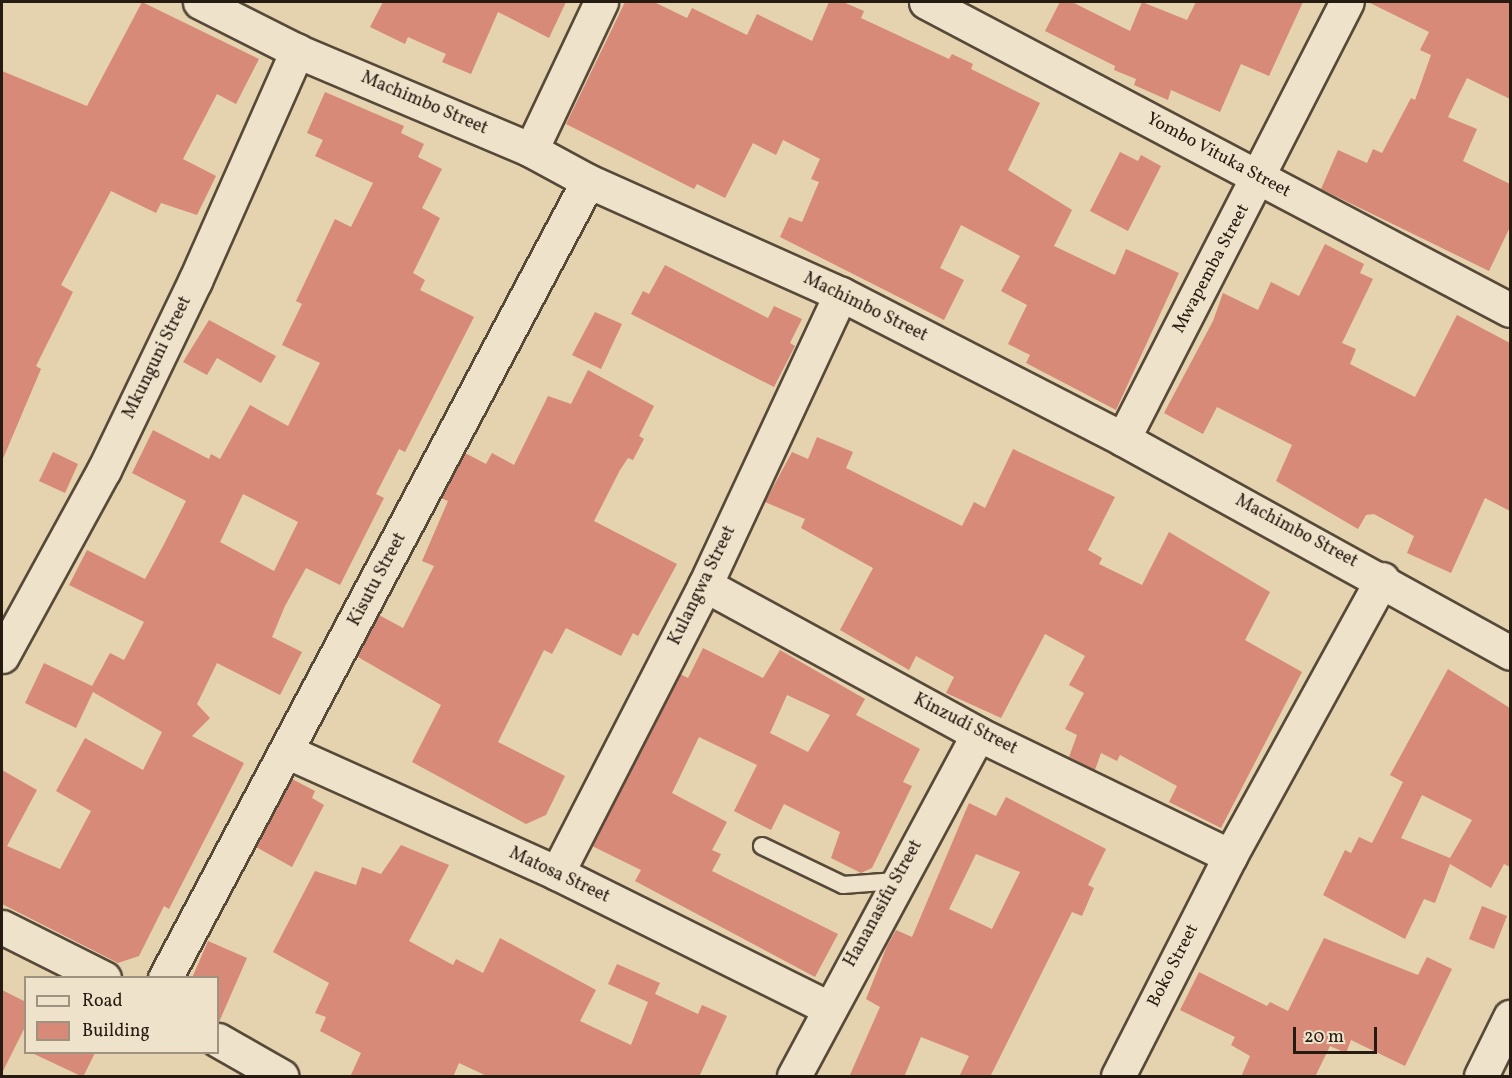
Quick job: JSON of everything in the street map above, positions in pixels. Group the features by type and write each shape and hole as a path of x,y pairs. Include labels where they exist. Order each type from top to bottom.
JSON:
{"street":[{"name":"Machimbo Street","path":"200,2 297,51 531,150 588,181 841,294 1123,439 1382,579 1510,653"},
{"path":"531,150 601,2"},
{"name":"Mwapemba Street","path":"1123,439 1260,177 1347,2"},
{"name":"Yombo Vituka Street","path":"942,5 1510,310"},
{"name":"Mkunguni Street","path":"2,656 114,449 195,281 297,51"},
{"name":"Kisutu Street","path":"166,976 288,752 588,181"},
{"name":"Kulangwa Street","path":"557,873 705,585 841,294"},
{"name":"Boko Street","path":"1118,1077 1230,856 1382,579"},
{"name":"Kinzudi Street","path":"705,585 978,734 1230,856"},
{"name":"Hananasifu Street","path":"794,1077 827,1007 978,734"},
{"name":"Matosa Street","path":"288,752 557,873 827,1007"},
{"path":"2,927 100,976"},
{"path":"1481,1077 1510,1017"},
{"path":"219,1041 280,1077"}],"lane":[{"path":"762,846 843,885 896,881"}],"building":[{"path":"142,2 259,59 236,104 217,94 183,159 216,176 197,215 161,203 156,213 111,191 61,285 73,292 36,366 41,369 2,461 2,71 87,106"},
{"path":"383,2 566,2 549,38 498,12 471,74 442,62 446,54 408,37 405,44 370,27"},
{"path":"625,2 654,2 687,18 692,8 747,35 757,14 812,41 829,2 843,2 864,11 861,18 949,59 952,54 973,64 971,69 1040,103 1008,170 1072,210 1054,246 1115,275 1126,249 1179,273 1116,410 1026,363 1030,355 1008,344 1027,305 1001,291 1020,256 961,225 940,268 964,280 944,320 780,237 789,217 802,222 819,182 811,179 820,159 783,140 776,155 753,143 725,198 697,184 694,189 566,124"},
{"path":"1060,2 1072,2 1130,31 1142,2 1187,20 1196,2 1303,2 1269,76 1241,64 1220,112 1171,90 1168,100 1134,85 1136,79 1114,70 1115,66 1045,31"},
{"path":"1368,2 1510,2 1510,99 1467,78 1448,117 1477,129 1463,161 1510,184 1510,227 1489,271 1321,189 1338,150 1367,163 1373,149 1382,153 1411,98 1415,100 1431,55 1420,50 1429,32"},
{"path":"325,92 404,126 401,133 424,144 418,157 442,169 422,208 440,218 413,273 425,280 420,290 474,317 405,452 399,449 376,494 384,498 340,585 306,568 285,606 272,637 302,652 280,695 217,663 197,704 210,718 192,736 244,763 169,909 164,906 139,956 118,963 2,904 2,770 37,790 7,846 60,869 91,811 56,791 85,738 143,770 162,732 93,692 76,728 25,703 44,663 92,686 110,653 124,660 144,622 69,585 87,550 145,579 162,548 186,501 132,473 153,430 209,459 211,454 220,459 250,405 288,426 320,363 282,345 302,304 296,301 335,219 351,227 373,183 315,156 323,140 307,133","holes":["243,494 298,522 274,571 220,542"]},
{"path":"1120,152 1138,161 1141,155 1161,166 1128,231 1090,211"},
{"path":"1325,244 1364,264 1360,273 1373,279 1342,343 1356,349 1350,364 1415,397 1457,315 1510,343 1510,511 1485,498 1451,573 1407,553 1414,536 1374,514 1366,515 1358,529 1276,481 1292,445 1217,407 1203,434 1164,413 1213,321 1223,293 1258,310 1271,282 1299,296"},
{"path":"665,265 768,318 774,306 802,319 790,343 795,346 774,387 631,314 643,291 649,294"},
{"path":"595,312 622,324 601,369 572,355"},
{"path":"209,320 276,356 261,383 217,358 207,375 183,362"},
{"path":"588,370 654,406 639,436 644,439 633,460 628,458 620,470 594,521 677,564 638,636 633,633 621,656 566,628 552,654 544,650 498,742 565,776 546,815 526,824 412,762 441,705 358,657 379,615 403,628 434,566 422,561 448,501 441,498 465,453 486,464 492,453 514,465 548,396 571,404"},
{"path":"817,437 853,452 846,468 962,526 974,502 985,508 1013,449 1115,497 1088,550 1102,558 1099,564 1142,585 1169,532 1270,592 1245,640 1302,672 1221,828 1169,802 1177,786 1120,755 1117,761 1101,753 1095,770 1069,757 1077,735 1065,729 1084,693 1069,685 1085,656 1045,634 1001,718 946,693 954,677 916,656 909,670 840,630 873,568 801,528 805,519 765,502 792,452 808,459"},
{"path":"53,452 78,464 65,493 39,481"},
{"path":"703,648 763,678 780,650 865,699 856,715 920,749 903,782 912,786 872,868 861,873 831,858 840,832 784,804 771,830 734,811 757,765 699,737 672,793 727,822 712,850 721,854 712,871 838,934 815,977 635,881 641,870 592,846 680,674 688,678","holes":["787,695 830,715 808,752 770,733"]},
{"path":"1448,669 1510,708 1510,867 1504,864 1491,888 1450,864 1435,903 1424,899 1405,939 1323,895 1345,850 1351,853 1359,837 1372,843 1403,782 1390,775","holes":["1422,795 1472,820 1450,858 1401,838"]},
{"path":"292,779 315,791 312,798 324,805 292,867 256,847"},
{"path":"1006,797 1106,849 1088,885 1094,888 1082,916 1072,912 990,1077 959,1077 969,1056 921,1037 904,1077 849,1077 880,1007 866,999 887,946 896,930 912,937 969,803 996,816","holes":["976,854 1020,872 992,929 949,909"]},
{"path":"401,845 449,865 409,941 453,965 456,959 483,973 500,938 596,990 580,1021 631,1045 648,1002 608,984 617,964 660,983 655,994 698,1014 702,1005 727,1016 699,1077 489,1077 459,1063 453,1077 350,1077 361,1053 320,1031 326,1017 315,1013 329,983 273,952 315,871 356,885 362,867 381,874"},
{"path":"1482,906 1507,916 1494,949 1469,939"},
{"path":"1324,938 1418,975 1427,957 1452,969 1405,1066 1351,1040 1346,1053 1330,1046 1315,1077 1241,1077 1250,1056 1231,1045 1235,1037 1180,1010 1199,972 1267,1006 1270,1002 1288,1011"},
{"path":"208,941 247,958 219,1022 219,976 193,976"},
{"path":"2,990 24,1001 24,1029 2,1073"},
{"path":"34,1054 94,1054 83,1077"}]}
